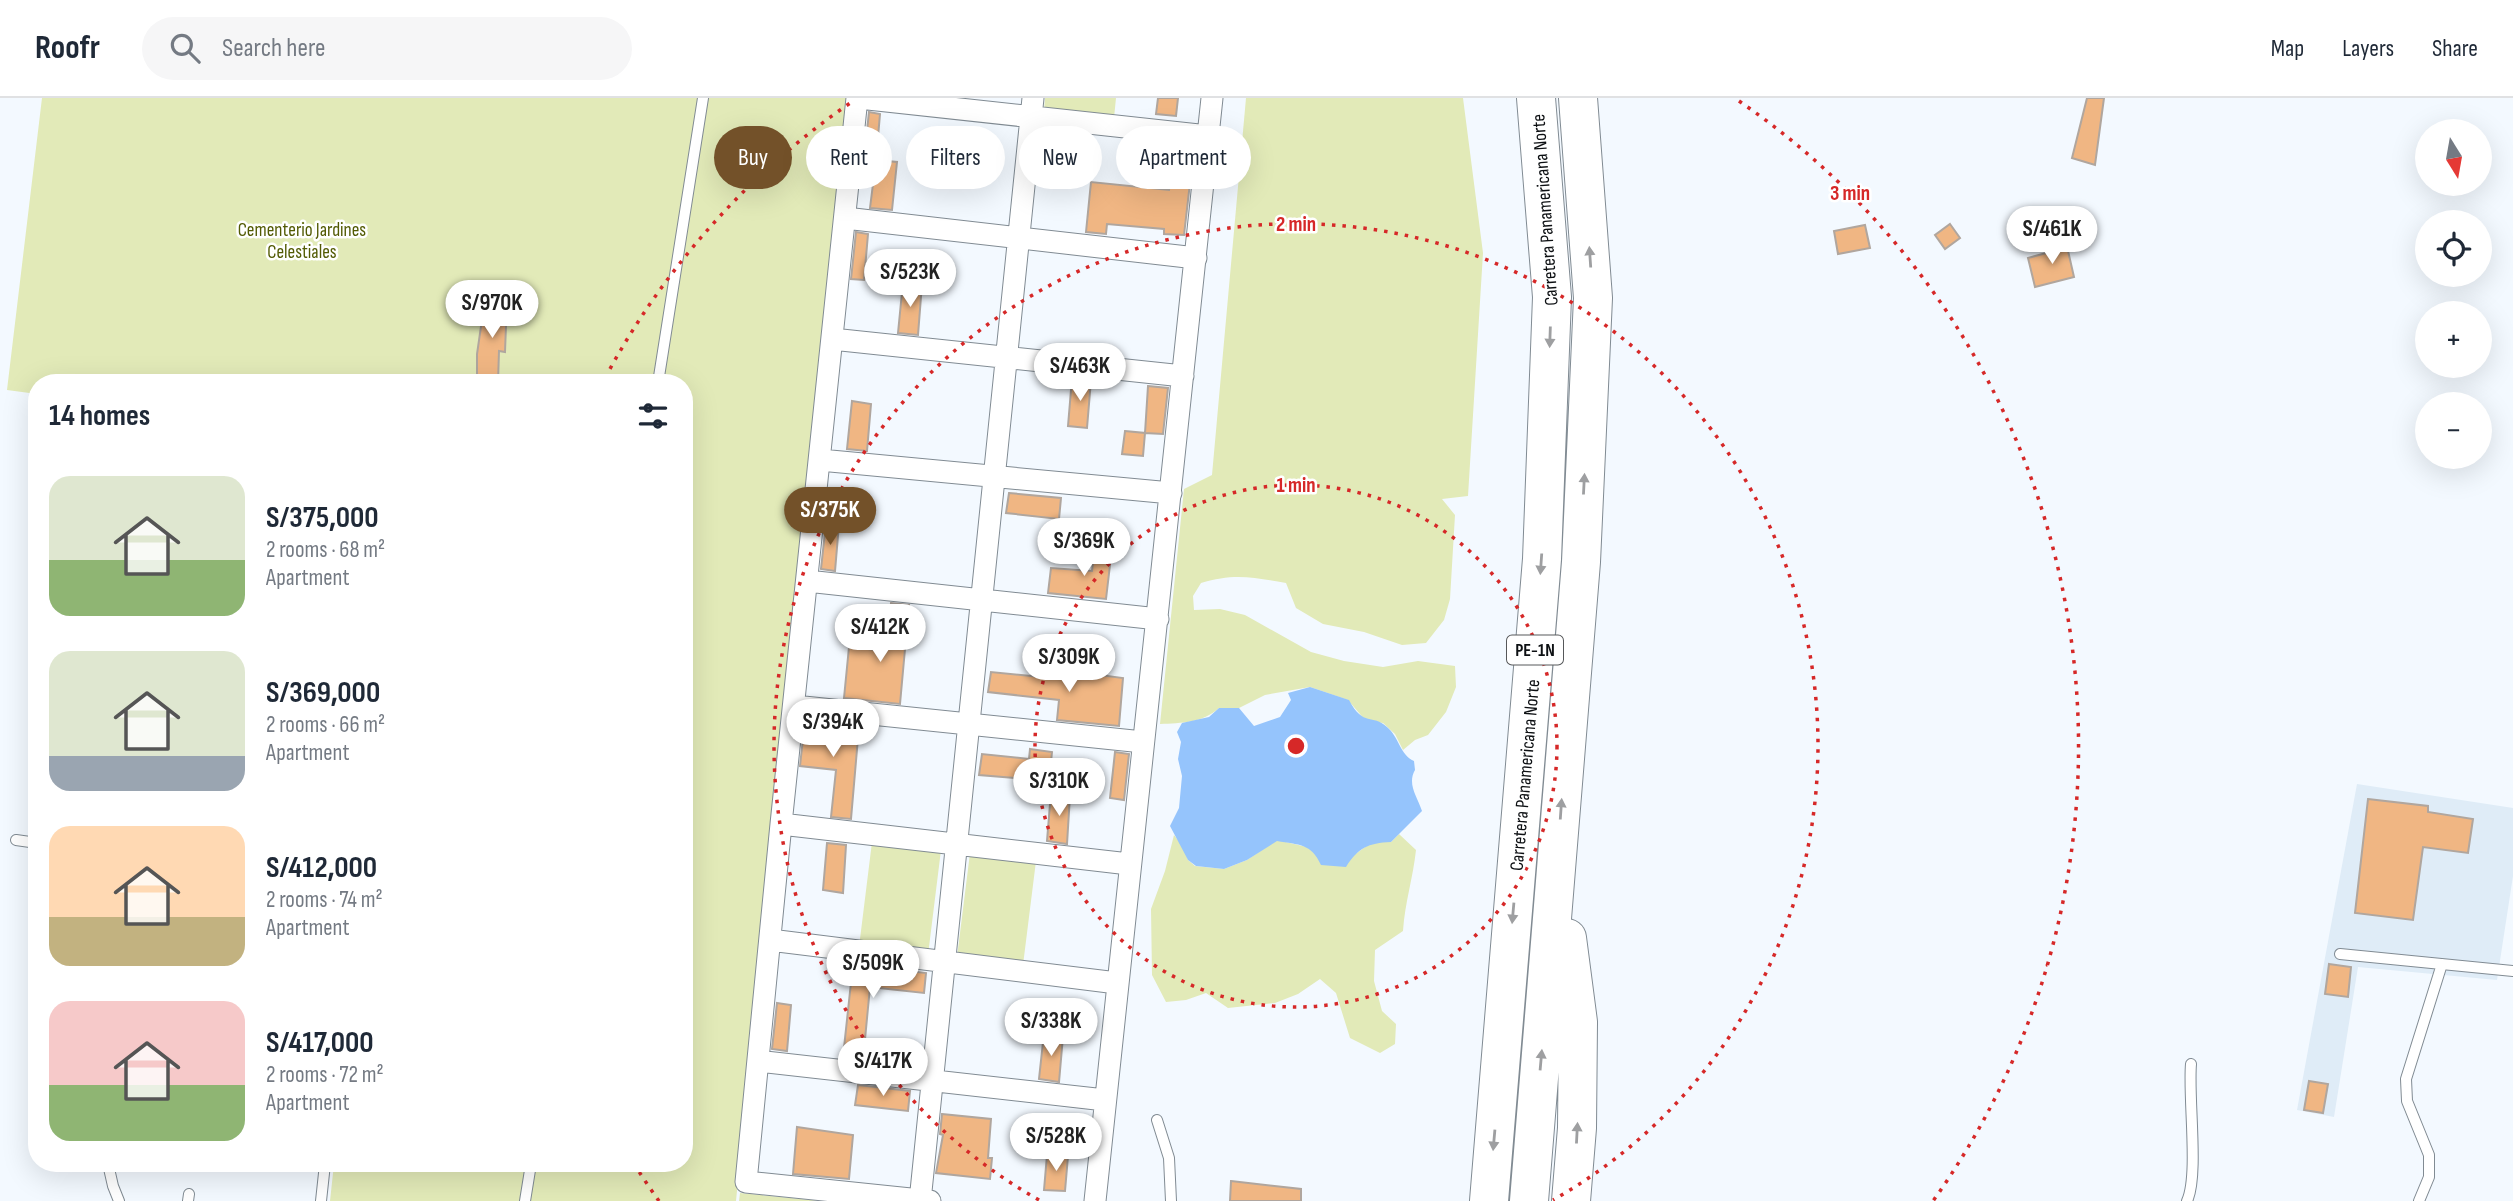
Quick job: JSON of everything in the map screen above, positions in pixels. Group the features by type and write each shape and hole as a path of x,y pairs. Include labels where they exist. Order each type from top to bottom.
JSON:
{"highway":[{"name":"Carretera Panamericana Norte","path":"1489,1201 1542,559 1552,297 1536,98"},
{"name":"Carretera Panamericana Norte","path":"1529,1201 1581,562 1593,298 1578,98"},
{"path":"1558,850 1578,1022 1577,1128 1572,1201"}],"street":[{"path":"1032,107 923,1201 746,1182 858,98 1032,107 1147,126"},
{"path":"1209,126 1212,98"},
{"path":"1094,1201 1203,189"},
{"path":"845,218 1196,258"},
{"path":"832,340 1184,376"},
{"path":"820,460 1171,493"},
{"path":"807,581 1158,619"},
{"path":"794,706 1143,742"},
{"path":"781,824 1129,864"},
{"path":"770,940 1117,983"},
{"path":"758,1061 1105,1100"}],"lane":[{"path":"659,374 703,98"},
{"path":"16,840 28,842"},
{"path":"2340,954 2513,971"},
{"path":"2420,1201 2429,1177 2429,1155 2407,1101 2406,1079 2442,964"},
{"path":"2187,1201 2191,1193 2192,1168 2189,1088 2191,1064"},
{"path":"1157,1120 1169,1158 1171,1201"},
{"path":"110,1172 119,1201"},
{"path":"321,1201 324,1172"},
{"path":"525,1201 530,1172"}],"shaded area":[{"path":"2357,784 2513,808 2513,876 2497,980 2358,967 2334,1117 2297,1110"}],"green space":[{"name":"Cementerio Jardines Celestiales","path":"42,98 847,98 844,126 806,126 806,189 838,189 736,1201 330,1201 333,1172 693,1172 693,374 28,374 28,393 7,390"},
{"path":"1045,98 1116,98 1114,118 1044,111"},
{"path":"1246,98 1463,98 1483,253 1468,496 1442,499 1455,515 1450,599 1444,620 1426,643 1402,645 1364,632 1323,624 1296,608 1286,583 1253,578 1223,578 1201,583 1193,596 1194,610 1220,609 1245,615 1311,652 1344,661 1383,667 1418,661 1455,666 1456,687 1446,712 1428,735 1415,740 1403,750 1395,734 1383,723 1365,720 1348,700 1310,687 1265,695 1239,708 1219,708 1206,717 1191,721 1160,724 1184,489 1212,475 1238,189 1251,189 1251,126 1243,126"},
{"path":"1399,834 1416,850 1403,931 1375,950 1374,981 1382,1011 1396,1024 1395,1044 1380,1053 1350,1038 1336,993 1320,979 1298,994 1275,1003 1228,1008 1206,993 1186,1000 1166,1002 1152,975 1151,909 1174,835 1184,848 1188,860 1195,866 1224,869 1247,860 1277,840 1315,851 1354,855 1372,842 1391,842"},
{"path":"872,842 941,850 928,955 859,947"},
{"path":"970,853 1036,861 1023,965 957,957"},
{"path":"740,1193 821,1201 739,1201"}],"water":[{"path":"1310,687 1349,700 1359,714 1382,723 1391,731 1406,755 1414,761 1412,785 1422,811 1391,842 1364,848 1346,867 1321,865 1308,849 1277,841 1247,860 1224,869 1196,866 1188,860 1170,826 1179,808 1182,776 1178,759 1181,742 1177,732 1182,723 1209,717 1219,708 1239,708 1254,726 1280,717 1291,700 1288,693"}],"building":[{"path":"1158,98 1178,98 1176,116 1156,114"},
{"path":"2087,98 2104,98 2095,165 2072,158"},
{"path":"869,112 880,114 879,126 868,126"},
{"path":"892,162 897,162 892,210 870,208 872,189 892,189"},
{"path":"1102,183 1116,185 1116,189 1189,189 1184,235 1164,234 1164,229 1107,224 1106,234 1086,232 1090,189 1102,189"},
{"path":"1950,224 1960,238 1945,249 1935,235"},
{"path":"1865,225 1870,248 1838,254 1834,231"},
{"path":"856,232 868,234 864,280 851,279"},
{"path":"2066,242 2074,277 2035,287 2028,258 2050,252 2048,246"},
{"path":"903,282 922,284 918,335 898,333"},
{"path":"485,299 507,299 505,352 499,351 498,374 477,374 477,354"},
{"path":"1072,378 1091,380 1087,428 1068,426"},
{"path":"1148,386 1168,388 1163,434 1145,433"},
{"path":"852,401 871,404 867,451 847,449"},
{"path":"1125,431 1145,433 1143,456 1122,454"},
{"path":"1009,493 1061,498 1059,519 1006,513"},
{"path":"826,523 839,524 835,571 821,569"},
{"path":"1095,546 1112,548 1106,599 1048,593 1051,568 1092,571"},
{"path":"891,603 909,605 900,704 844,698 849,647 886,651"},
{"path":"1062,670 1123,678 1119,726 1057,720 1059,700 988,692 991,672 1061,679"},
{"path":"805,720 859,726 851,819 831,817 836,770 800,766"},
{"path":"1030,749 1052,752 1048,791 1025,789 1027,779 979,775 982,754 1029,759"},
{"path":"1115,752 1129,754 1124,800 1110,798"},
{"path":"1051,792 1070,795 1067,844 1047,841"},
{"path":"2368,799 2428,806 2428,812 2473,819 2468,853 2423,847 2413,920 2355,913"},
{"path":"827,843 846,845 843,893 823,890"},
{"path":"853,964 926,973 924,993 870,987 863,1060 843,1057"},
{"path":"2329,964 2351,967 2348,997 2325,994"},
{"path":"777,1003 791,1005 787,1051 772,1049"},
{"path":"1044,1033 1063,1036 1059,1082 1039,1079"},
{"path":"2309,1081 2328,1084 2323,1113 2304,1110"},
{"path":"858,1085 910,1091 908,1111 855,1105"},
{"path":"942,1114 991,1119 988,1158 992,1158 990,1179 936,1173 943,1135 940,1134"},
{"path":"797,1127 853,1135 849,1179 793,1174"},
{"path":"1047,1155 1068,1156 1065,1191 1044,1190"},
{"path":"1231,1181 1301,1189 1301,1201 1230,1201"}]}
